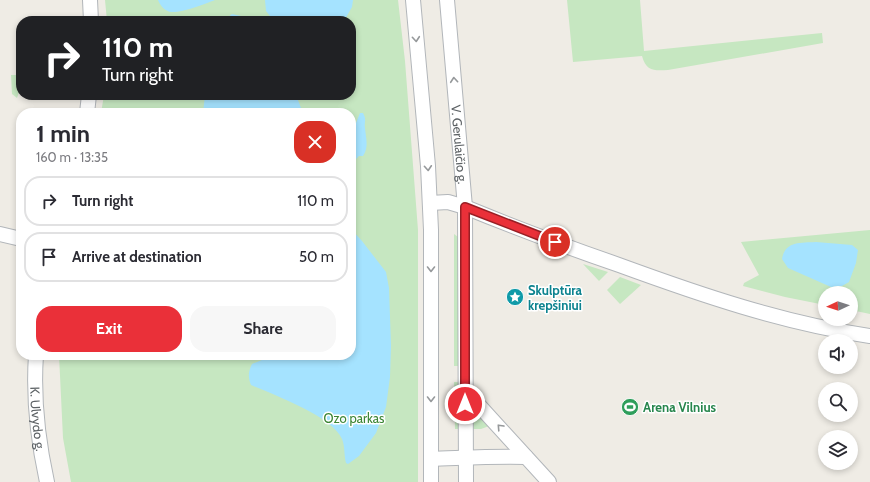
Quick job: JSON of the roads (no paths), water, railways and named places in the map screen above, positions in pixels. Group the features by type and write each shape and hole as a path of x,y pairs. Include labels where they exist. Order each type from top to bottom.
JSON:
{"street":[{"path":"90,0 91,16"},
{"path":"413,0 430,203 431,482"},
{"name":"V. Gerulaičio g.","path":"447,0 465,207 466,482"},
{"path":"430,203 448,202 465,207 656,280 729,304 850,333 870,336"},
{"path":"0,234 16,238"},
{"name":"K. Ulvydo g.","path":"36,360 38,419 47,482"},
{"path":"465,390 549,482"},
{"path":"431,459 496,456 526,457"}],"water":[{"path":"158,0 215,0 187,10 169,12 161,6"},
{"path":"265,0 353,0 352,7 347,16 270,16 266,11"},
{"path":"232,14 241,16 229,16"},
{"path":"204,100 298,100 301,108 204,108"},
{"path":"360,113 363,113 365,117 367,146 363,156 359,156 356,159 356,123"},
{"path":"356,234 386,272 389,288 391,346 390,377 386,407 376,433 359,456 348,464 346,463 342,439 336,430 327,422 315,414 287,400 251,385 249,374 252,364 262,360 356,360"},
{"path":"816,242 852,245 858,250 856,263 849,282 842,286 829,286 788,268 782,259 786,249 794,244"}],"place":[{"name":"Skulptūra krepšiniui","path":"515,297"},
{"name":"Arena Vilnius","path":"630,407"}],"park label":[{"name":"Ozo parkas","path":"354,418"}]}
